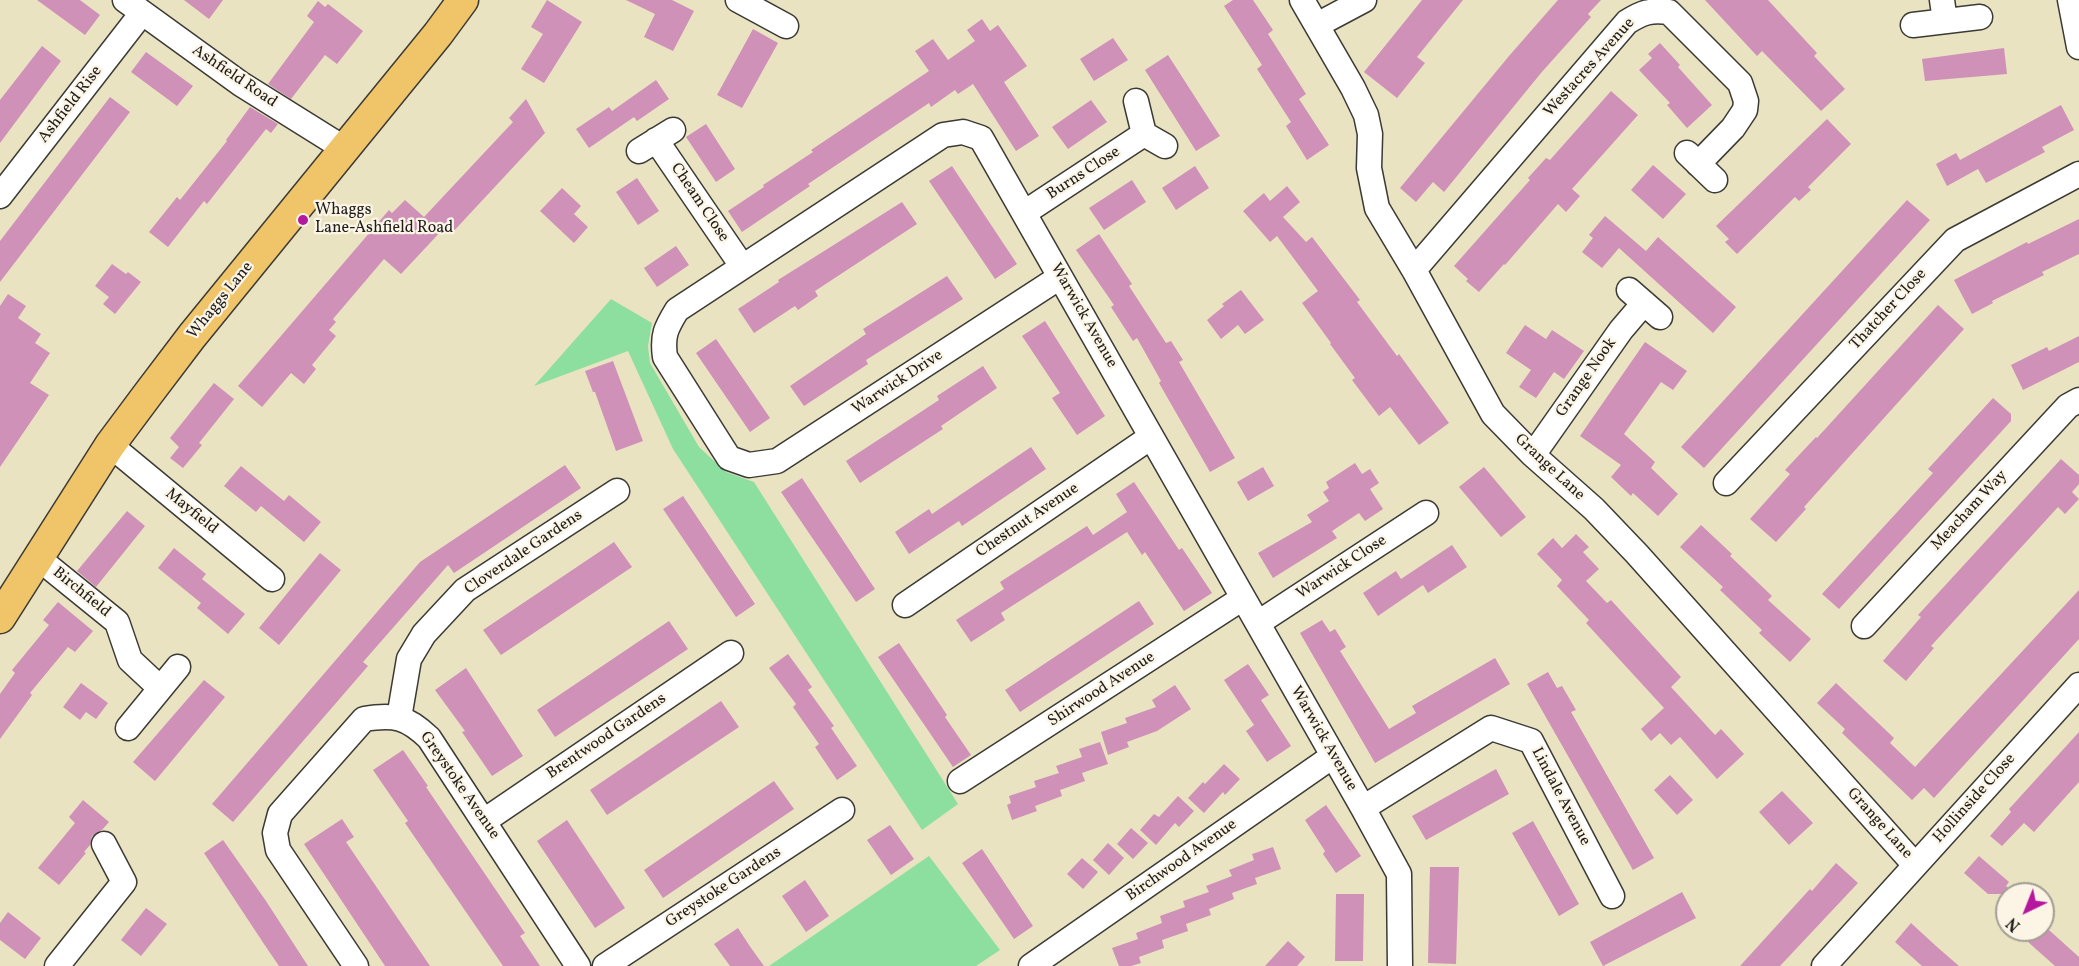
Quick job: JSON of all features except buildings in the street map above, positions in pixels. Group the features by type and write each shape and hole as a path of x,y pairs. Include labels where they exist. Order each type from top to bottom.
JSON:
{"main road":[{"name":"Whaggs Lane","path":"0,618 110,445 192,336 438,34 463,0"}],"street":[{"path":"738,0 786,26"},
{"name":"Grange Lane","path":"1302,0 1366,115 1370,134 1369,168 1377,208 1414,270 1493,414 1533,455 1594,509 1637,554 1915,865"},
{"path":"1317,25 1364,0"},
{"path":"2070,0 2079,45"},
{"name":"Ashfield Road","path":"134,6 241,84 345,149"},
{"name":"Ashfield Rise","path":"0,196 134,6"},
{"name":"Westacres Avenue","path":"1414,270 1627,22 1652,10 1669,12 1740,83 1746,101 1745,110 1733,128 1700,166"},
{"path":"1913,25 1944,11 1980,17"},
{"name":"Burns Close","path":"1024,213 1155,140 1136,101"},
{"name":"Warwick Avenue","path":"729,458 665,357 663,340 667,326 677,310 943,135 963,132 981,138 1399,874 1400,966"},
{"name":"Cheam Close","path":"656,140 742,266"},
{"name":"Thatcher Close","path":"1726,483 1955,240 2079,174"},
{"name":"Warwick Drive","path":"729,458 749,465 777,461 1060,277"},
{"name":"Grange Nook","path":"1533,455 1621,330 1644,303"},
{"name":"Meacham Way","path":"1864,626 2068,406 2079,400"},
{"name":"Chestnut Avenue","path":"905,604 1151,437"},
{"name":"Mayfield","path":"110,445 272,579"},
{"name":"Cloverdale Gardens","path":"399,718 409,659 424,634 465,590 616,491"},
{"name":"Warwick Close","path":"1258,623 1426,513"},
{"name":"Birchfield","path":"38,558 117,622 130,660 160,688"},
{"name":"Shirwood Avenue","path":"960,781 1243,598"},
{"name":"Brentwood Gardens","path":"484,821 731,653"},
{"path":"128,728 178,667"},
{"name":"Hollinside Close","path":"1824,966 2079,685"},
{"path":"356,966 278,850 275,833 280,814 364,719 385,715 399,718"},
{"name":"Greystoke Avenue","path":"399,718 415,724 429,738 578,966"},
{"name":"Lindale Avenue","path":"1363,808 1491,728 1531,741 1612,896"},
{"name":"Birchwood Avenue","path":"1031,966 1333,756"},
{"name":"Greystoke Gardens","path":"605,966 842,810"},
{"path":"57,966 124,882 104,844"}],"green space":[{"path":"611,299 652,323 648,346 650,363 699,447 726,472 754,482 958,804 922,830 673,449 628,351 534,386"},
{"path":"929,856 1000,950 976,966 769,966"}],"place":[{"name":"Whaggs Lane-Ashfield Road","path":"303,220"}]}
